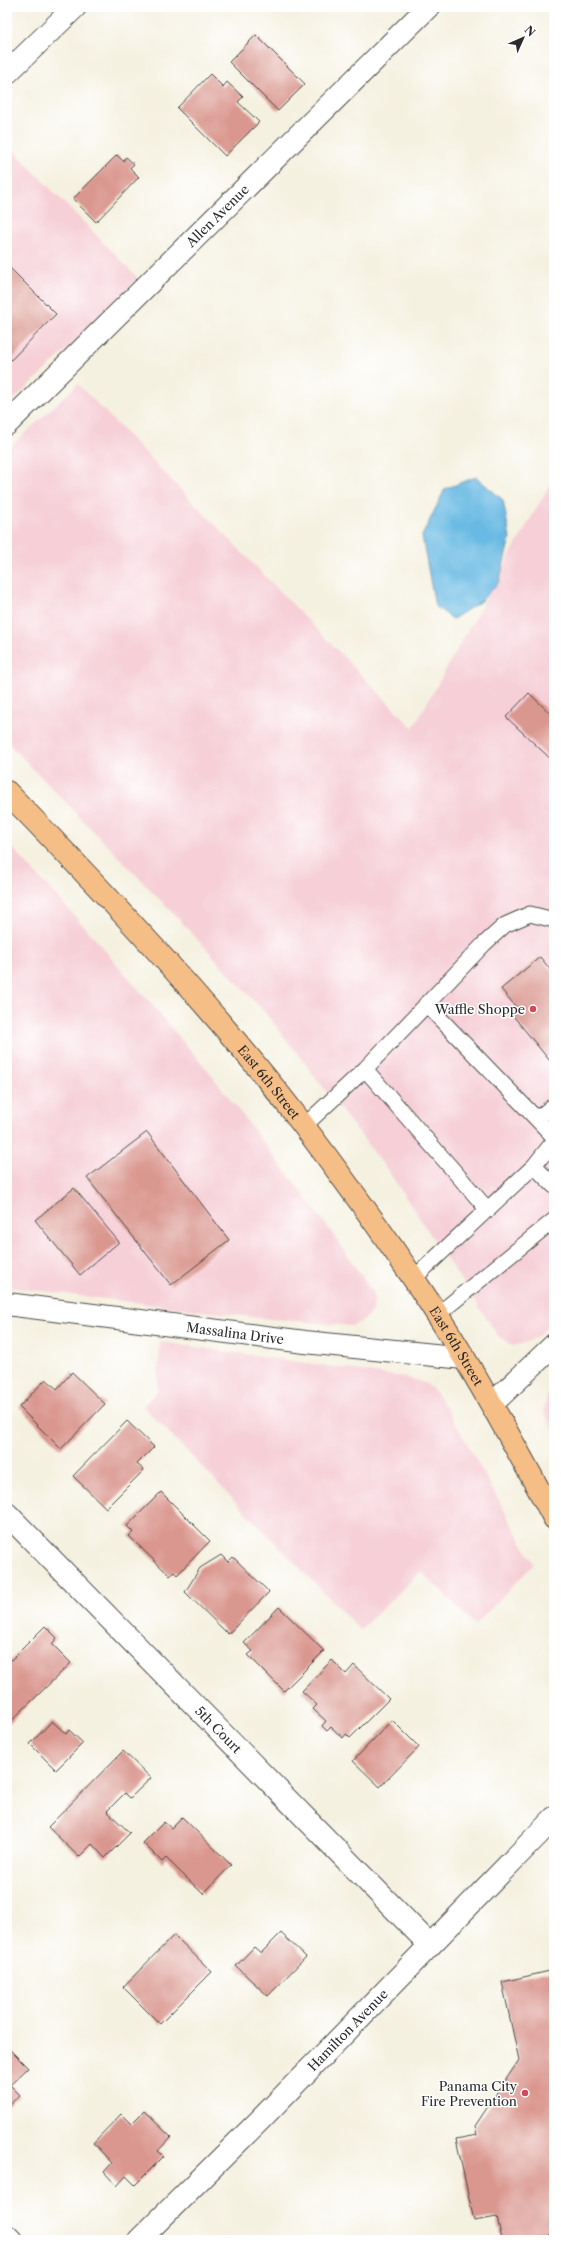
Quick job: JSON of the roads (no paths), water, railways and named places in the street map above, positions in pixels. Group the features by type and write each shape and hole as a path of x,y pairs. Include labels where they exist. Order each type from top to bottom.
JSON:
{"main road":[{"name":"East 6th Street","path":"7,792 74,862 203,1004 236,1042 303,1127 413,1279 437,1315 492,1404 554,1518"}],"street":[{"path":"7,72 75,7"},
{"name":"Allen Avenue","path":"7,424 428,7"},
{"name":"Massalina Drive","path":"7,1304 305,1342 464,1358"},
{"path":"492,1404 554,1345"},
{"name":"5th Court","path":"7,1514 430,1944"},
{"name":"Hamilton Avenue","path":"139,2240 259,2121 554,1818"},
{"path":"7,2236 11,2240"}],"lane":[{"path":"303,1127 365,1069 426,1004 505,925 530,914 554,920"},
{"path":"426,1004 554,1137"},
{"path":"365,1069 488,1210"},
{"path":"537,1119 554,1105"},
{"path":"413,1279 534,1166 554,1141"},
{"path":"534,1166 554,1186"},
{"path":"437,1315 554,1220"}],"water":[{"path":"476,477 503,500 510,538 499,582 481,601 453,619 435,606 422,536 445,489"}],"place":[{"name":"Waffle Shoppe","path":"533,1009"},
{"name":"Panama City Fire Prevention","path":"525,2093"}]}
